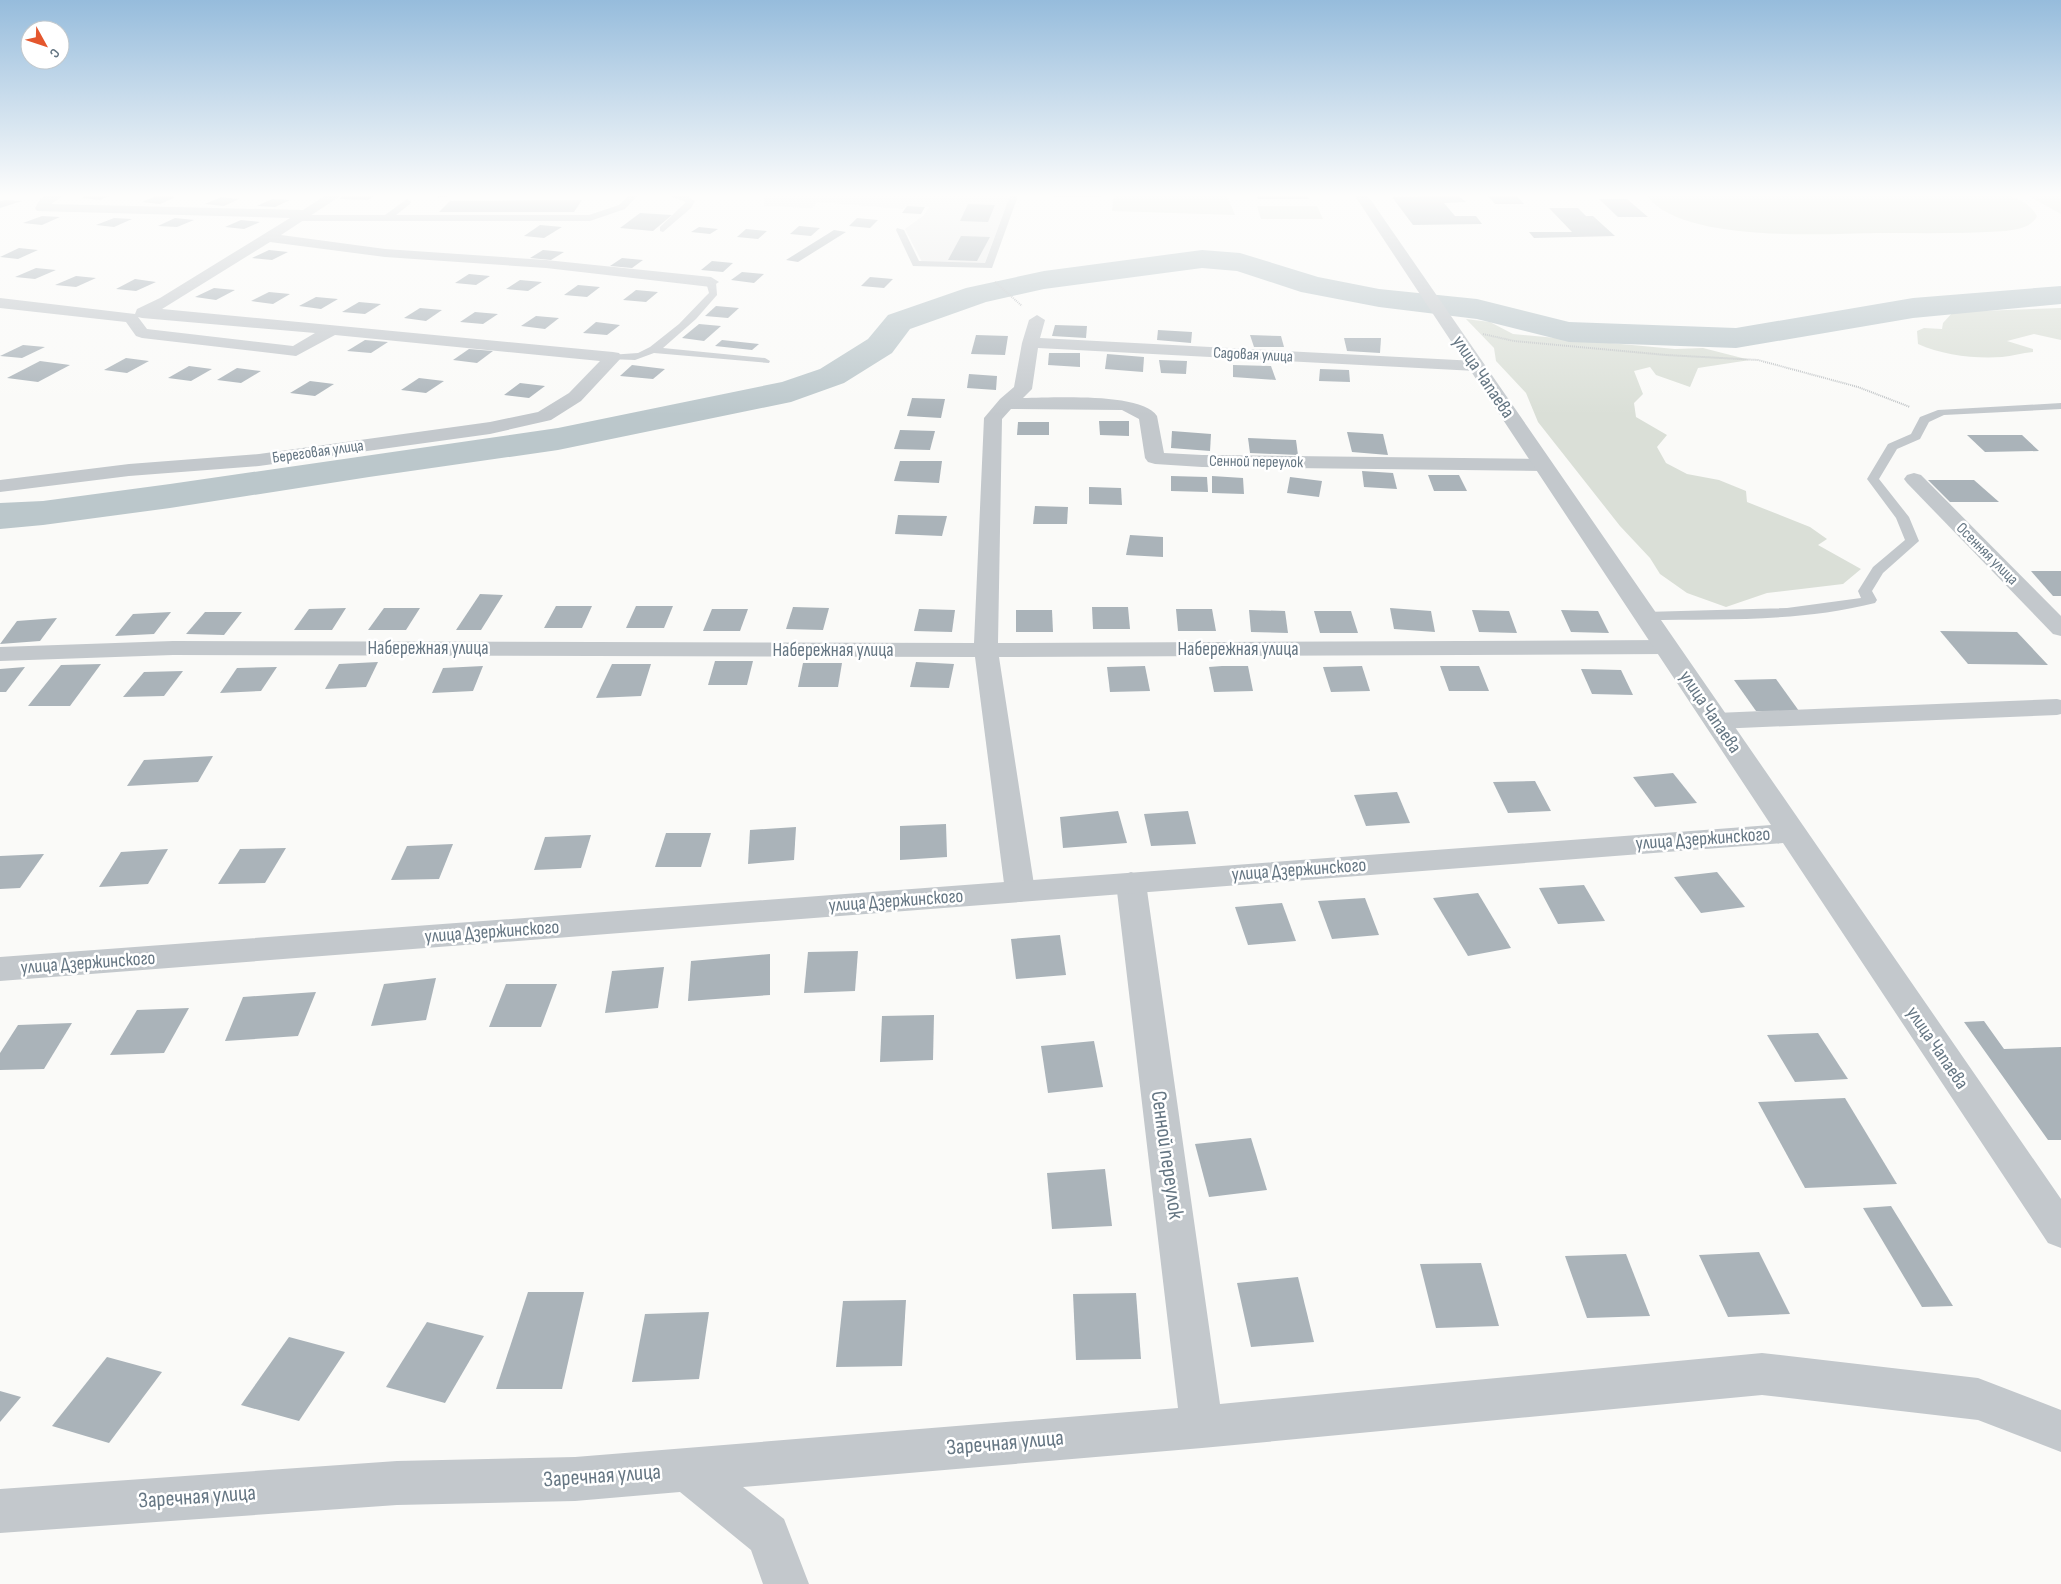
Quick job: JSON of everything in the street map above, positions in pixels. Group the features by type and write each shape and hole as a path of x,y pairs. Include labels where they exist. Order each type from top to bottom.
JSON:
{"street":[{"path":"137,315 166,302 222,267"},
{"path":"573,267 711,282"},
{"name":"улица Чапаева","path":"1409,267 2061,1231"},
{"path":"0,303 382,334 612,357"},
{"path":"137,315 142,333 296,352 331,331"},
{"path":"1020,891 986,650 993,418 1006,403 1023,390 1030,343 1037,320"},
{"name":"Садовая улица","path":"1030,343 1476,366"},
{"name":"Береговая улица","path":"0,486 129,470 259,460 490,428 544,416 575,396 612,357"},
{"name":"Сенной переулок","path":"1006,403 1125,405 1148,416 1155,458 1202,461 1543,465"},
{"name":"Осенняя улица","path":"1914,479 2061,629"},
{"name":"Набережная улица","path":"0,654 173,648 986,650 1666,647"},
{"path":"1716,721 2060,708"},
{"name":"улица Дзержинского","path":"0,969 1791,832"},
{"name":"Сенной переулок","path":"1131,883 1202,1427"},
{"name":"Заречная улица","path":"0,1511 398,1483 575,1480 1202,1427 1762,1374 1978,1399 2061,1430"},
{"path":"686,1470 768,1535 786,1584"}],"lane":[{"path":"612,357 633,357 652,350 704,308 714,293 711,282"},
{"path":"652,350 765,361"},
{"path":"1645,616 1808,612 1870,600 1865,591 1878,570 1912,541 1902,517 1873,479 1892,447 1916,436 1924,420 1942,412 2061,406"}],"path":[{"path":"994,282 1007,294"},
{"path":"1448,325 1514,341 1666,355 1758,360 1798,369 1858,387 1934,416"}],"shaded area":[{"path":"2061,308 2061,340 2034,334 2007,341 2033,349 2033,352 2002,357 1970,357 1937,351 1918,344 1917,331 1924,328 1942,329 1943,323 1953,312"},
{"path":"1466,319 1490,322 1513,334 1675,349 1703,348 1750,360 1698,368 1690,387 1656,375 1650,367 1634,371 1643,394 1634,403 1636,417 1667,435 1657,447 1666,463 1687,474 1719,480 1746,491 1747,502 1810,527 1827,539 1818,545 1861,569 1843,584 1767,593 1726,607 1687,593 1660,574 1650,558 1620,526 1538,422 1526,393 1496,361 1494,348"}],"building":[{"path":"705,267 729,267 723,272 701,270"},
{"path":"36,268 56,270 35,279 15,277"},
{"path":"742,272 764,274 754,283 731,280"},
{"path":"469,274 490,276 476,285 455,283"},
{"path":"76,276 96,278 76,287 55,285"},
{"path":"870,277 893,279 884,288 861,286"},
{"path":"135,279 156,282 136,291 116,289"},
{"path":"520,280 542,282 528,291 506,289"},
{"path":"578,285 600,287 587,297 564,295"},
{"path":"214,288 235,290 216,300 195,297"},
{"path":"636,290 658,292 646,302 623,300"},
{"path":"269,292 290,294 273,304 251,301"},
{"path":"316,297 338,299 321,309 299,306"},
{"path":"359,302 381,304 365,314 342,312"},
{"path":"716,306 739,308 728,318 705,316"},
{"path":"420,308 442,310 426,321 404,318"},
{"path":"475,312 498,314 483,324 460,322"},
{"path":"536,316 559,318 545,329 521,326"},
{"path":"596,322 620,325 607,335 583,333"},
{"path":"699,324 721,326 704,341 682,338"},
{"path":"1055,325 1087,326 1086,338 1052,336"},
{"path":"1158,330 1192,332 1191,343 1157,340"},
{"path":"976,335 1008,336 1005,355 971,354"},
{"path":"1250,335 1281,336 1284,347 1254,347"},
{"path":"1344,338 1381,338 1380,353 1347,351"},
{"path":"365,340 388,342 371,353 347,351"},
{"path":"722,340 759,344 752,350 715,346"},
{"path":"23,345 45,347 22,358 0,356"},
{"path":"469,349 493,351 477,363 453,360"},
{"path":"1049,353 1080,353 1080,367 1048,365"},
{"path":"1107,354 1144,357 1143,372 1105,369"},
{"path":"126,358 149,361 127,373 104,370"},
{"path":"1159,360 1187,361 1186,374 1161,373"},
{"path":"40,361 70,365 38,382 7,378"},
{"path":"632,365 665,369 653,379 620,376"},
{"path":"1233,365 1271,366 1276,380 1233,377"},
{"path":"189,366 212,369 191,381 168,378"},
{"path":"237,368 261,371 241,383 217,380"},
{"path":"1320,369 1349,370 1350,382 1319,381"},
{"path":"969,374 997,376 996,390 967,388"},
{"path":"419,378 444,381 426,393 401,390"},
{"path":"310,381 334,384 315,396 290,393"},
{"path":"520,383 545,386 529,398 504,395"},
{"path":"912,398 945,399 941,418 907,416"},
{"path":"1099,421 1129,421 1129,436 1100,435"},
{"path":"1018,422 1049,422 1049,435 1017,435"},
{"path":"900,430 935,431 930,450 894,449"},
{"path":"1172,431 1211,434 1210,451 1171,448"},
{"path":"1347,432 1383,434 1388,455 1352,452"},
{"path":"1967,435 2022,435 2039,451 1985,452"},
{"path":"1248,438 1296,440 1298,455 1250,453"},
{"path":"900,461 942,461 939,483 894,481"},
{"path":"1362,471 1393,473 1397,489 1364,487"},
{"path":"1428,475 1459,475 1467,491 1434,491"},
{"path":"1171,476 1207,477 1208,492 1171,491"},
{"path":"1212,476 1243,478 1244,494 1212,493"},
{"path":"1290,477 1322,481 1319,497 1287,493"},
{"path":"1928,480 1974,480 1999,502 1950,502"},
{"path":"1089,487 1121,488 1122,505 1089,504"},
{"path":"1035,506 1068,507 1067,524 1033,524"},
{"path":"898,515 947,516 942,536 895,534"},
{"path":"1130,535 1163,537 1163,557 1126,555"},
{"path":"2031,571 2061,571 2061,596 2053,596"},
{"path":"480,594 503,595 481,630 456,630"},
{"path":"556,606 592,606 582,628 544,628"},
{"path":"636,606 673,606 664,628 626,628"},
{"path":"793,607 829,608 823,630 786,629"},
{"path":"1092,607 1128,607 1130,629 1093,629"},
{"path":"346,608 332,630 294,630 309,609"},
{"path":"384,608 420,608 406,630 368,630"},
{"path":"1390,608 1431,611 1435,632 1394,629"},
{"path":"712,609 748,609 740,631 703,631"},
{"path":"919,609 955,610 952,632 914,631"},
{"path":"1176,609 1212,609 1216,631 1178,631"},
{"path":"1016,610 1052,610 1053,632 1016,632"},
{"path":"1249,610 1285,611 1288,633 1251,632"},
{"path":"1472,610 1509,611 1517,633 1479,632"},
{"path":"1561,610 1598,611 1609,633 1571,632"},
{"path":"1314,611 1351,611 1358,633 1320,633"},
{"path":"171,612 154,634 115,636 133,614"},
{"path":"205,612 242,612 224,635 186,634"},
{"path":"57,618 40,641 0,644 17,621"},
{"path":"1940,631 2017,632 2048,665 1968,664"},
{"path":"715,661 753,661 747,685 708,685"},
{"path":"378,662 366,687 325,689 339,664"},
{"path":"916,662 954,664 949,688 910,687"},
{"path":"803,663 842,663 838,687 798,687"},
{"path":"101,664 70,706 28,706 61,665"},
{"path":"612,664 651,664 641,696 596,698"},
{"path":"483,666 473,691 432,693 443,668"},
{"path":"1145,666 1150,691 1110,692 1107,667"},
{"path":"1248,666 1253,691 1214,692 1209,667"},
{"path":"1362,666 1370,691 1331,692 1323,667"},
{"path":"1440,666 1479,666 1489,691 1449,691"},
{"path":"25,667 6,692 0,692 0,669"},
{"path":"277,667 261,691 220,693 237,668"},
{"path":"1581,669 1621,670 1633,695 1592,694"},
{"path":"183,671 164,696 123,697 144,672"},
{"path":"1776,679 1799,711 1756,711 1734,680"},
{"path":"213,756 198,782 127,786 144,760"},
{"path":"1673,773 1697,803 1655,807 1633,777"},
{"path":"1535,781 1551,811 1508,813 1493,782"},
{"path":"1397,792 1410,823 1366,826 1354,795"},
{"path":"1118,811 1127,843 1063,848 1060,817"},
{"path":"1188,811 1196,844 1151,846 1144,814"},
{"path":"946,824 947,857 900,860 900,826"},
{"path":"796,827 794,860 748,864 750,830"},
{"path":"666,833 711,833 701,867 655,867"},
{"path":"591,835 581,868 534,870 545,837"},
{"path":"453,844 439,879 391,880 407,846"},
{"path":"286,848 265,883 218,884 240,849"},
{"path":"168,849 148,884 99,887 121,852"},
{"path":"44,854 20,888 0,889 0,856"},
{"path":"1717,872 1745,907 1701,913 1674,877"},
{"path":"1584,885 1605,921 1558,924 1539,888"},
{"path":"1478,893 1511,948 1468,956 1433,898"},
{"path":"1365,898 1379,935 1332,939 1318,901"},
{"path":"1282,903 1296,941 1248,945 1235,907"},
{"path":"1060,935 1066,975 1016,979 1011,939"},
{"path":"858,951 855,991 804,993 808,952"},
{"path":"770,954 770,995 688,1001 691,961"},
{"path":"664,967 658,1008 605,1013 612,971"},
{"path":"436,978 426,1020 371,1026 384,984"},
{"path":"506,984 557,984 541,1027 489,1027"},
{"path":"316,992 298,1036 225,1041 243,997"},
{"path":"189,1008 164,1053 110,1055 137,1010"},
{"path":"934,1015 933,1060 880,1062 882,1016"},
{"path":"1984,1021 2004,1049 2061,1047 2061,1140 2048,1140 1964,1022"},
{"path":"72,1023 44,1069 0,1070 0,1053 18,1025"},
{"path":"1818,1033 1848,1079 1795,1082 1767,1035"},
{"path":"1094,1041 1103,1087 1048,1093 1041,1046"},
{"path":"1845,1098 1897,1184 1805,1188 1758,1102"},
{"path":"1251,1138 1267,1190 1209,1197 1195,1144"},
{"path":"1105,1169 1112,1226 1052,1229 1047,1173"},
{"path":"1891,1206 1953,1306 1922,1307 1863,1208"},
{"path":"1759,1252 1790,1314 1728,1317 1699,1255"},
{"path":"1626,1254 1650,1316 1587,1318 1565,1256"},
{"path":"1481,1263 1499,1326 1436,1328 1420,1264"},
{"path":"1298,1277 1314,1342 1251,1347 1237,1283"},
{"path":"528,1292 584,1292 562,1389 496,1389"},
{"path":"1136,1293 1141,1359 1076,1360 1073,1294"},
{"path":"906,1300 902,1366 836,1367 843,1301"},
{"path":"709,1312 699,1379 632,1382 645,1314"},
{"path":"427,1322 484,1336 445,1403 386,1387"},
{"path":"289,1337 345,1352 299,1421 241,1405"},
{"path":"107,1357 162,1372 109,1443 52,1426"},
{"path":"0,1391 21,1397 0,1422"}],"waterway":[{"path":"0,516 43,513 170,496 369,465 558,439 791,391 832,376 880,346 899,322 977,295 1044,280 1142,267"},
{"path":"1255,267 1312,285 1379,298 1477,309 1569,332 1736,338 1913,308 2061,295"}]}
